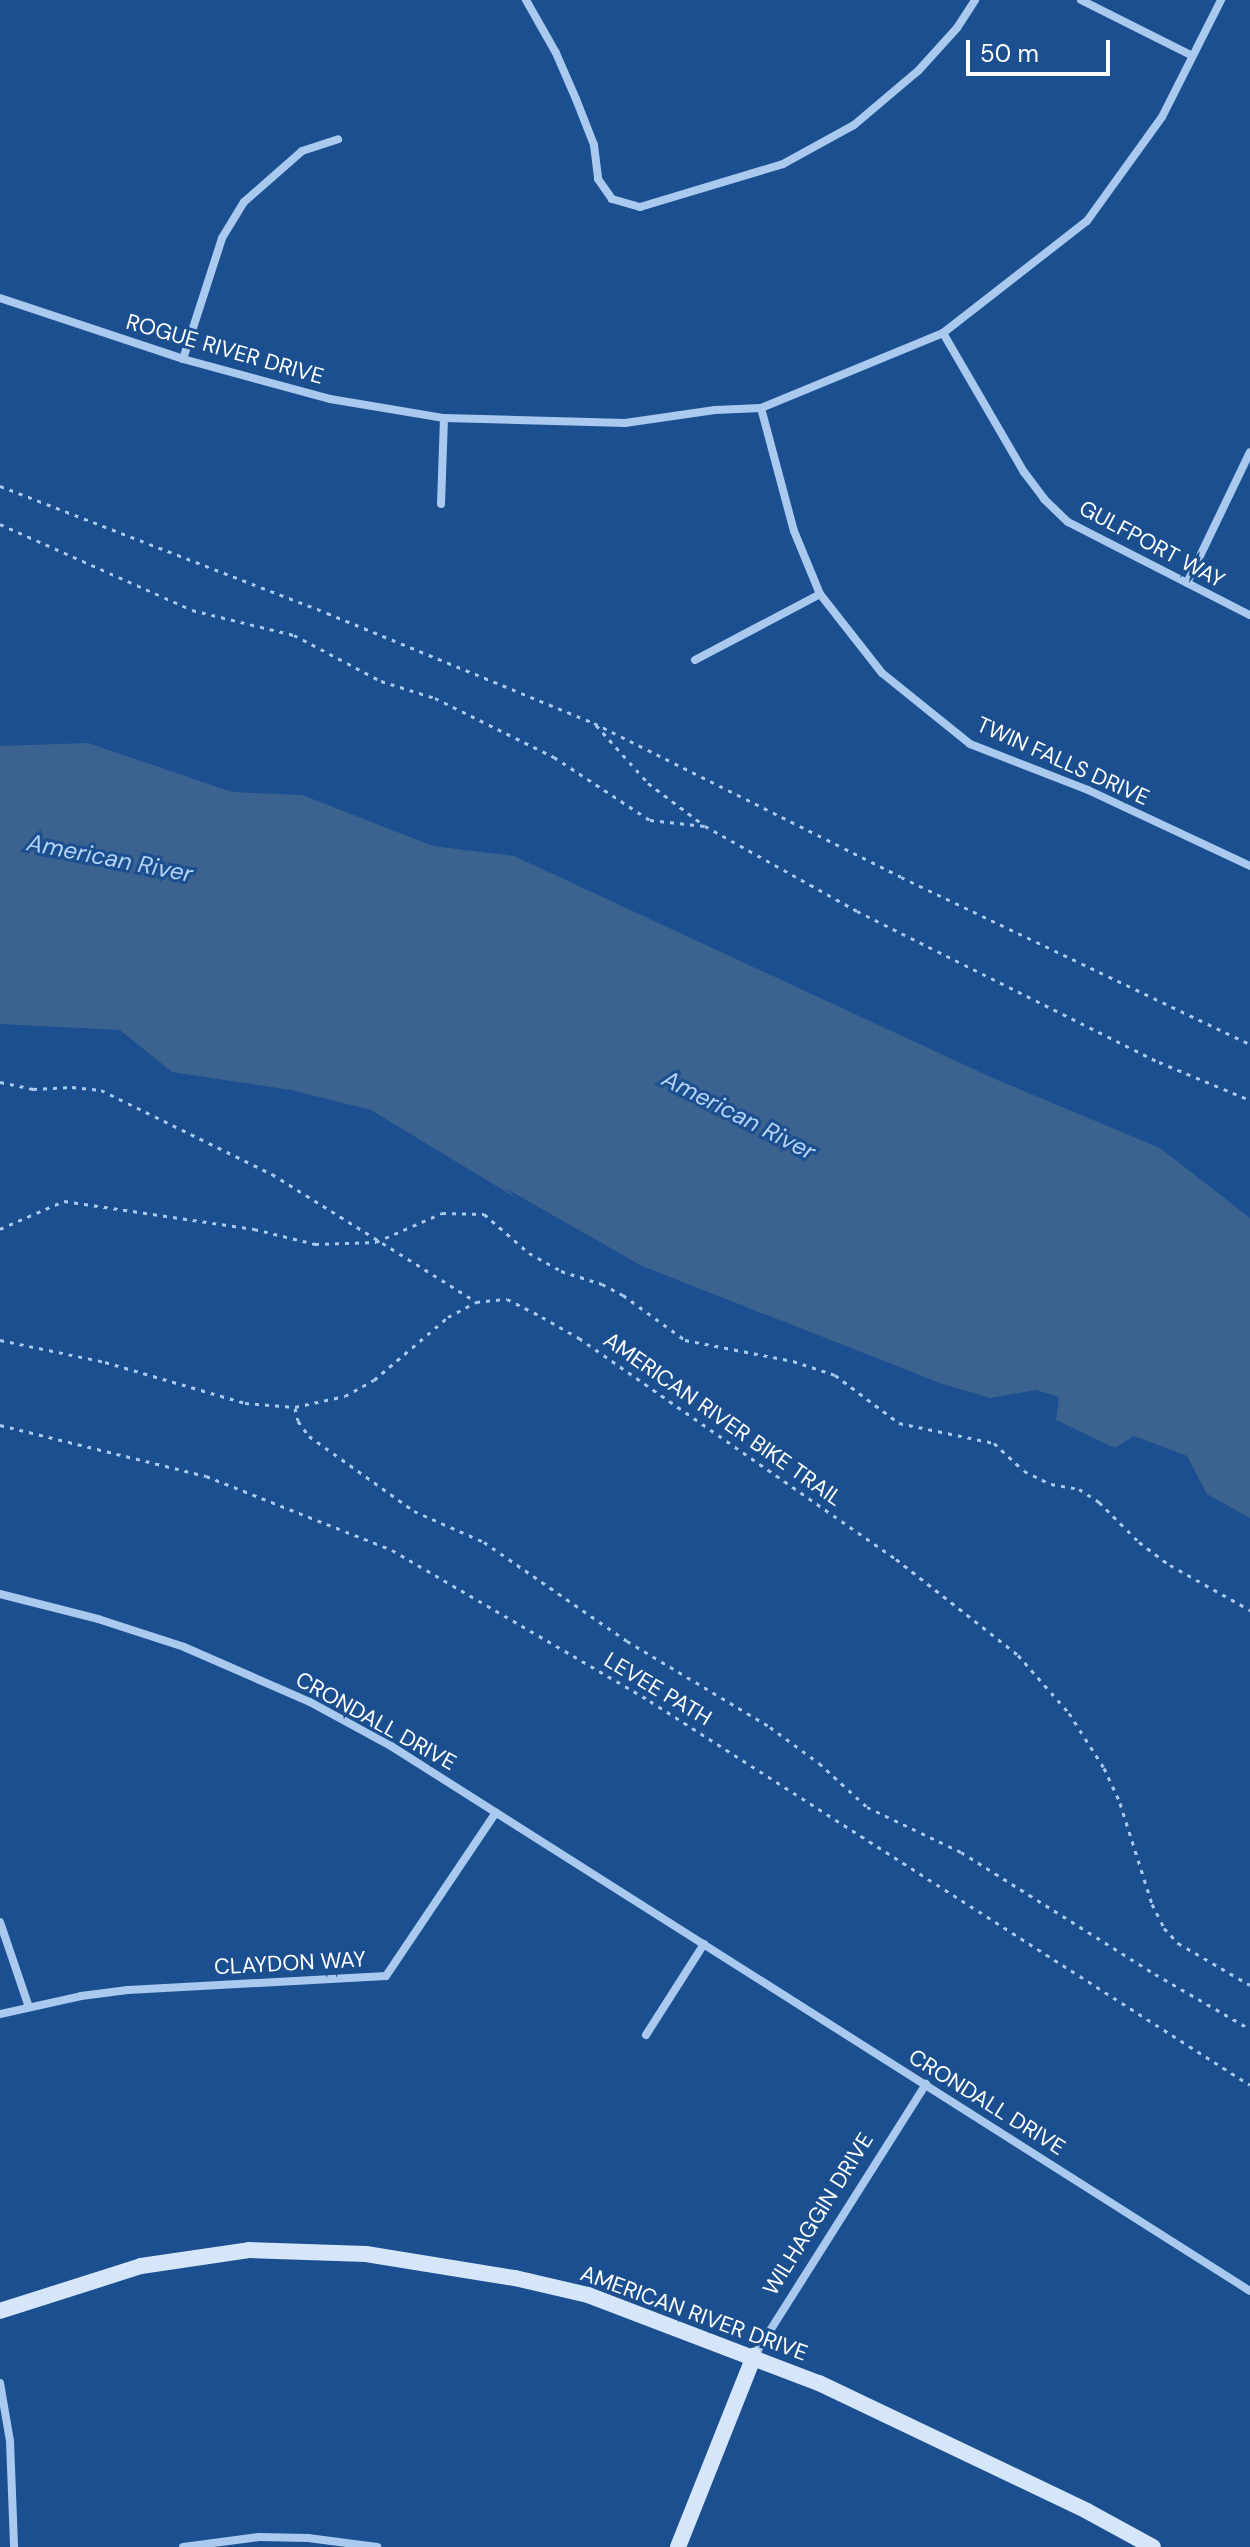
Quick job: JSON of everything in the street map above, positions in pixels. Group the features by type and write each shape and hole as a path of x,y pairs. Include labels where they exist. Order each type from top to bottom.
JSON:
{"street":[{"path":"526,0 556,53 576,99 594,145 598,179 612,199 640,207 783,164 854,125 918,71 957,28 975,0"},
{"path":"1081,0 1193,56"},
{"name":"ROGUE RIVER DRIVE","path":"0,298 183,359 330,399 444,418 625,423 715,410 761,408 943,333 1087,221 1162,117 1221,0"},
{"path":"183,359 222,238 244,202 302,151 338,139"},
{"name":"GULFPORT WAY","path":"943,333 1024,472 1044,499 1068,522 1250,615"},
{"name":"TWIN FALLS DRIVE","path":"761,408 794,531 820,594 882,673 970,744 1088,790 1250,866"},
{"path":"441,504 444,418"},
{"path":"1187,583 1250,452"},
{"path":"695,660 820,594"},
{"name":"CRONDALL DRIVE","path":"0,1594 98,1619 248,1673 391,1746 1250,2291"},
{"name":"CLAYDON WAY","path":"0,2014 128,1990 386,1976 496,1812"},
{"path":"0,1922 29,2007"},
{"path":"646,2035 704,1944"},
{"name":"WILHAGGIN DRIVE","path":"678,2547 754,2356 926,2084"},
{"name":"AMERICAN RIVER DRIVE","path":"0,2311 128,2270 184,2257 249,2250 315,2250 440,2264 573,2291 754,2356 819,2383 1087,2511 1153,2547"},
{"path":"0,2383 10,2441 14,2547"},
{"path":"183,2547 259,2537 377,2547"}],"path":[{"path":"0,486 327,613 594,723 901,877 1250,1044"},
{"path":"0,524 192,610 294,635 381,681 435,698 554,757 650,820 705,826"},
{"path":"594,723 648,783 705,826 857,911 1159,1062 1250,1100"},
{"path":"0,1082 33,1089 72,1087 101,1090 272,1174 476,1302"},
{"path":"0,1229 64,1201 254,1229 315,1244 376,1242 442,1213 484,1214 529,1253 561,1271 602,1284 623,1295 685,1340 807,1366 835,1375 899,1423 994,1443 1024,1471 1089,1495 1170,1565 1250,1610"},
{"name":"AMERICAN RIVER BIKE TRAIL","path":"476,1302 507,1299 579,1338 896,1559 996,1635 1054,1694 1104,1768 1120,1803 1152,1904 1164,1928 1178,1943 1250,1985"},
{"path":"0,1340 105,1362 245,1403 295,1407 345,1396 374,1380 448,1317 476,1302"},
{"path":"295,1407 298,1421 309,1436 414,1511 484,1542 627,1641 770,1727 819,1763 867,1807 961,1852 1250,2029"},
{"name":"LEVEE PATH","path":"0,1425 206,1476 392,1550 650,1701 1250,2083"}],"water":[{"name":"American River","path":"88,743 232,792 302,795 433,846 514,856 995,1079 1160,1148 1250,1218 1250,1518 1207,1494 1187,1456 1134,1436 1115,1448 1056,1420 1059,1397 1036,1390 990,1398 940,1383 642,1266 505,1188 518,1199 371,1110 291,1090 172,1072 120,1030 0,1024 0,746"}]}
